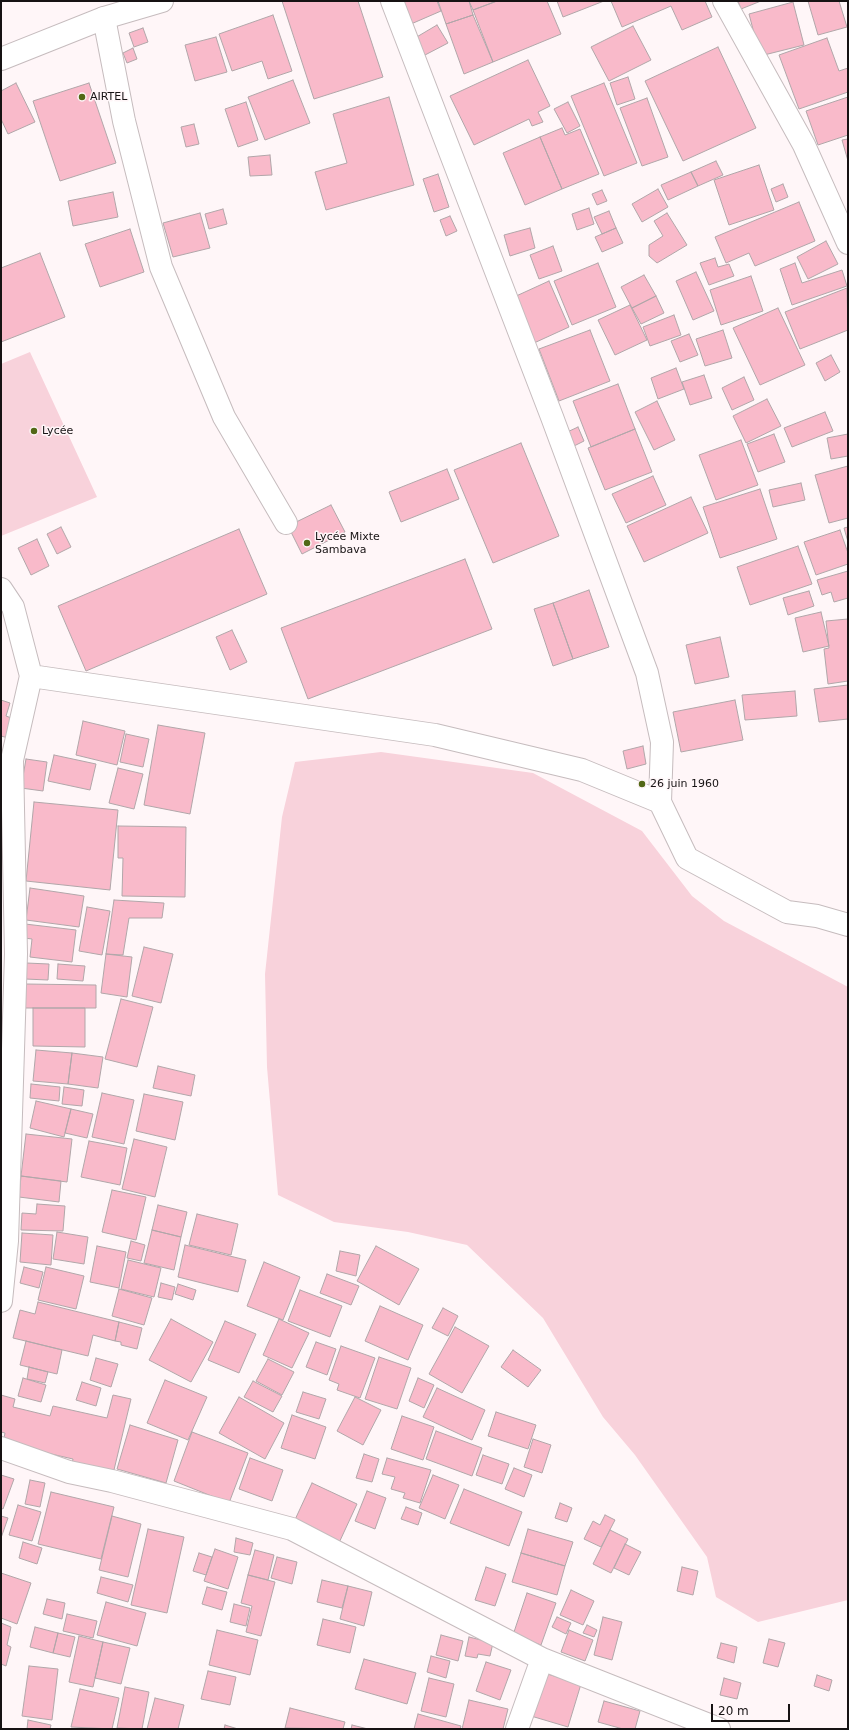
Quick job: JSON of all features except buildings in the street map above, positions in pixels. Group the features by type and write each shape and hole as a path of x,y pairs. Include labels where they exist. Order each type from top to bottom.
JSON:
{"street":[{"path":"1,59 104,18 162,1"},
{"path":"392,1 549,409 647,673 662,742 660,802 687,858 787,912 817,916 848,925"},
{"path":"724,1 804,145 848,243"},
{"path":"104,18 124,121 161,268 224,417 286,523"},
{"path":"1,589 13,607 31,676 6,763 16,954 7,1241 1,1301"},
{"path":"31,676 434,735 582,770 660,802"},
{"path":"1,1448 69,1472 112,1481 292,1529 542,1659 719,1729"},
{"path":"517,1729 542,1659"}],"shaded area":[{"name":"Lycée","path":"30,352 97,497 1,536 1,364"},
{"path":"381,752 533,773 642,831 692,896 724,921 848,987 848,1600 758,1622 716,1597 707,1557 635,1455 603,1417 543,1318 467,1245 408,1232 334,1222 278,1195 267,1067 265,974 282,817 295,762"}],"place":[{"name":"AIRTEL","path":"82,97"},
{"name":"Lycée","path":"34,431"},
{"name":"Lycée Mixte Sambava","path":"307,543"},
{"name":"26 juin 1960","path":"642,784"}]}
